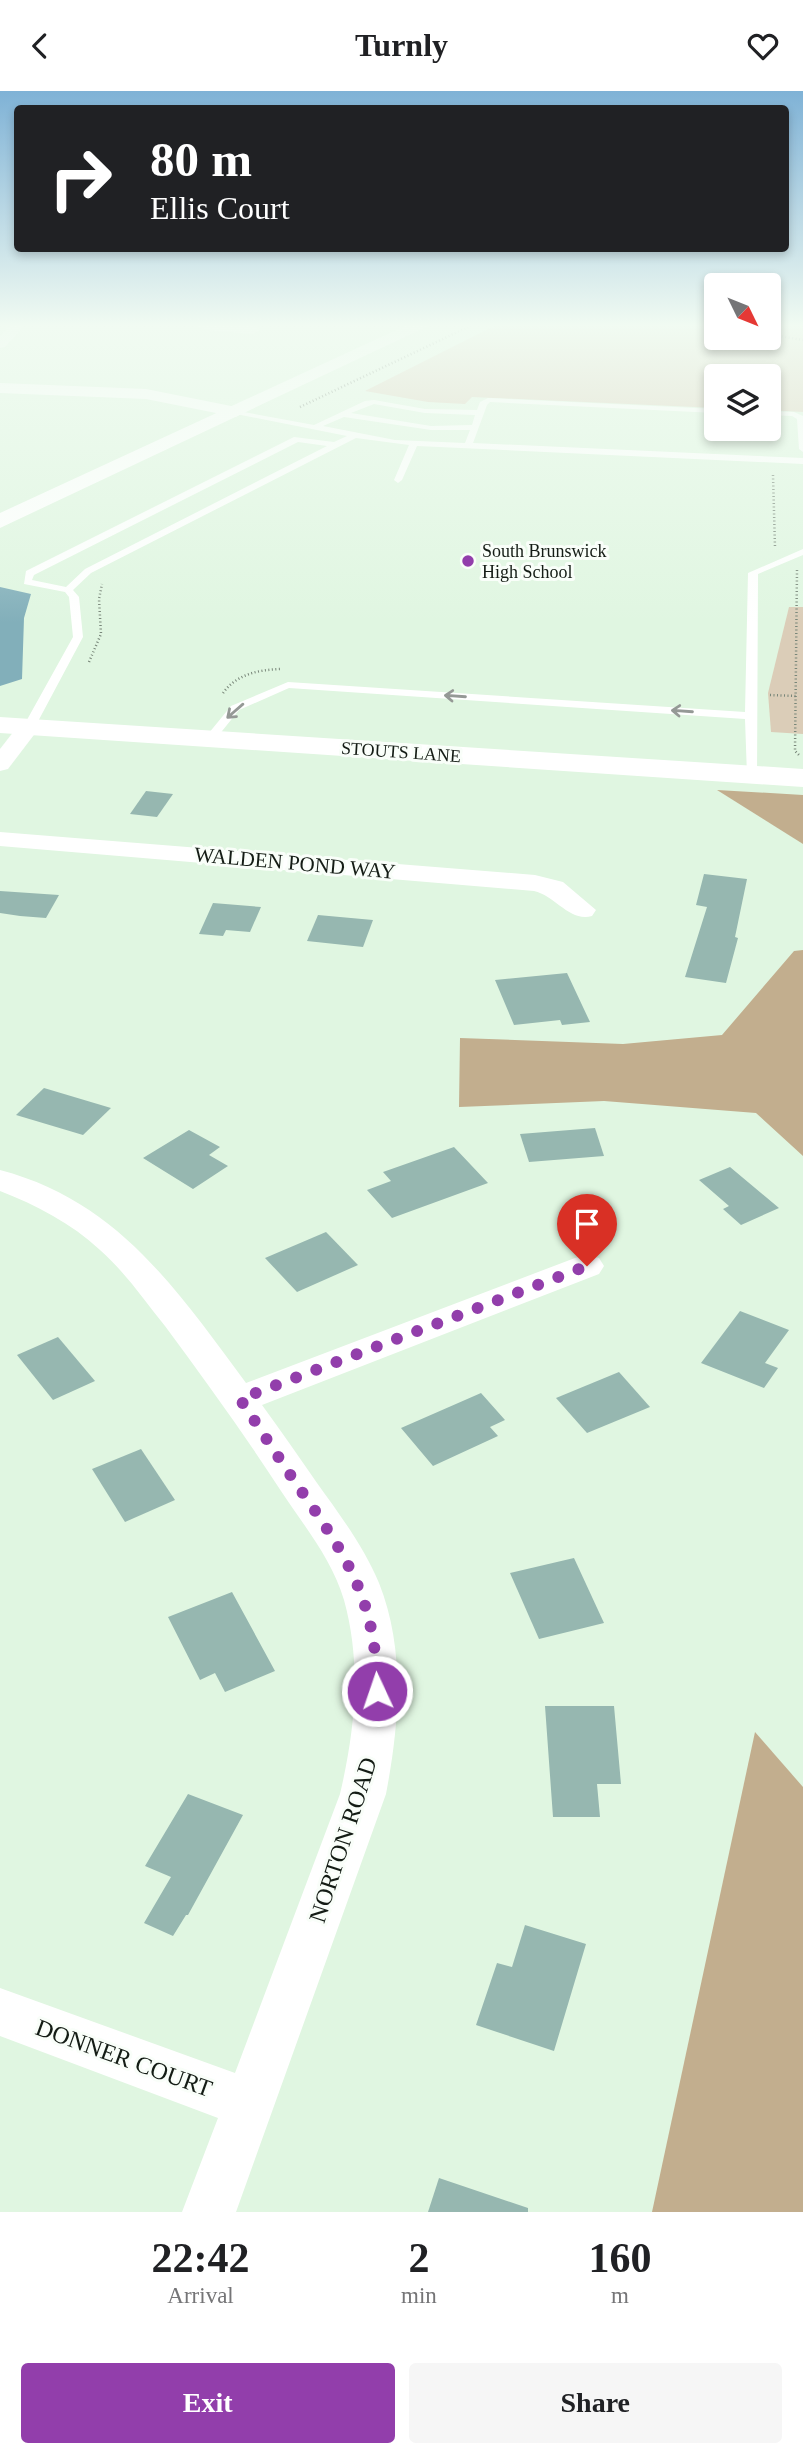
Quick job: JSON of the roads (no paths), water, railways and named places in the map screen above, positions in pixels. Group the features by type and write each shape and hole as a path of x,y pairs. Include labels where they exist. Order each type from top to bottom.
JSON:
{"street":[{"path":"0,521 208,425"},
{"name":"STOUTS LANE","path":"0,725 803,778"},
{"path":"0,764 29,727"},
{"name":"WALDEN POND WAY","path":"0,839 535,883 554,888 583,910"},
{"name":"NORTON ROAD","path":"0,1181 75,1213 122,1251 240,1399 331,1532 349,1563 369,1621 377,1671 378,1711 373,1752 363,1794 209,2212"},
{"path":"240,1399 587,1266"},
{"name":"DONNER COURT","path":"0,2012 249,2103"}],"lane":[{"path":"305,425 414,443 803,461"},
{"path":"316,427 320,425"},
{"path":"412,425 431,428 475,427 468,446"},
{"path":"801,425 803,449"},
{"path":"68,590 88,571 355,435"},
{"path":"29,727 78,637 74,597 68,590 27,582 29,573 297,439 335,446"},
{"path":"398,480 414,443"},
{"path":"168,504 180,506"},
{"path":"192,509 204,512"},
{"path":"753,775 750,716 752,573 803,552"},
{"path":"210,739 235,708 288,685 750,716"}],"water":[{"path":"0,587 31,594 24,618 22,679 0,686"}],"place":[{"name":"South Brunswick High School","path":"468,561"}]}
